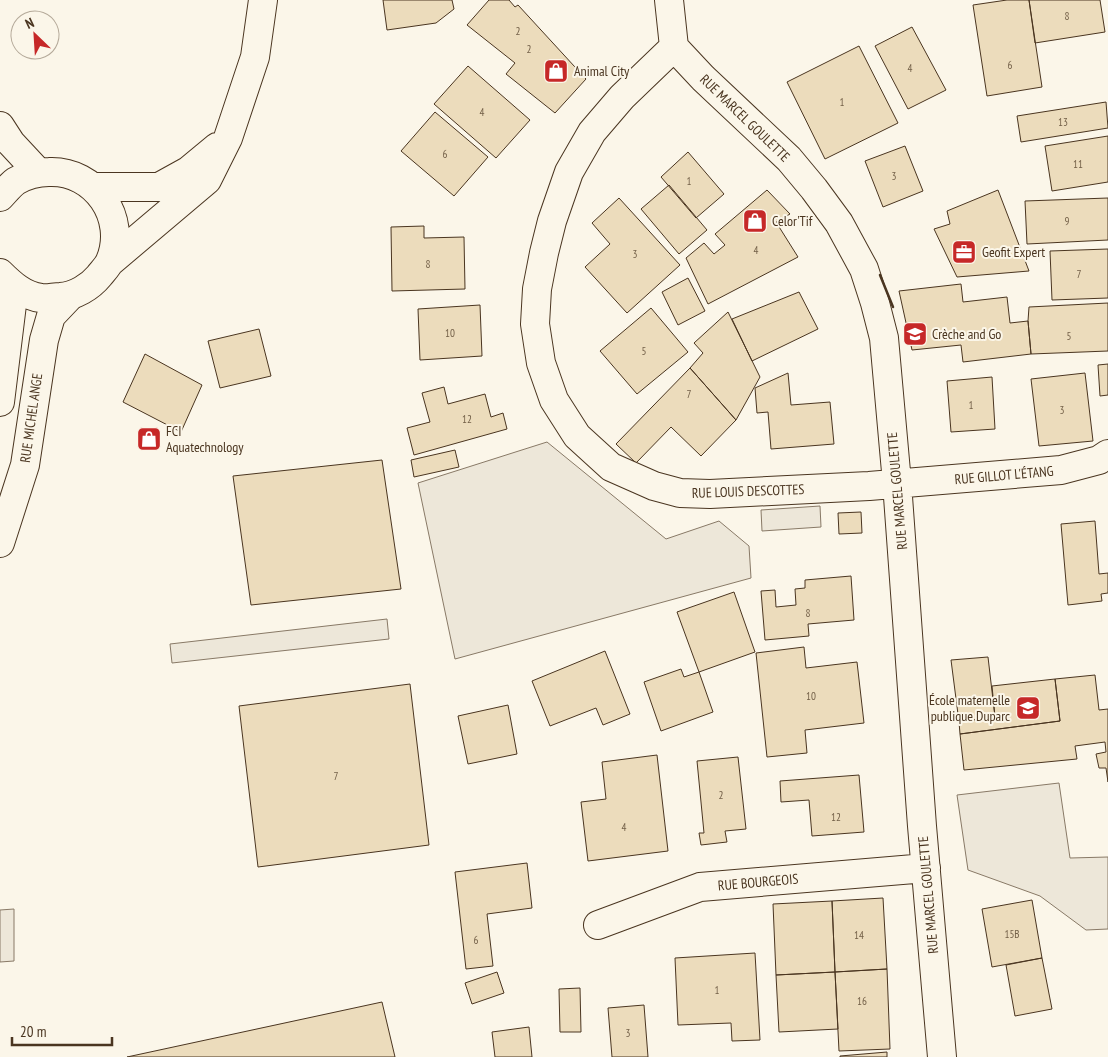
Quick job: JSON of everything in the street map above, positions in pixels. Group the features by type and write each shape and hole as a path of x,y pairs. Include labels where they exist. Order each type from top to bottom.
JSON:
{"street":[{"path":"0,402 7,280 41,298 69,296 93,284 110,262 207,180 228,138 255,57 263,0"},
{"path":"669,0 674,47"},
{"name":"RUE LOUIS DESCOTTES","path":"674,47 622,96 592,132 569,172 554,213 537,289 535,324 541,362 554,400 577,436 610,467 654,486 680,493 720,493 897,484"},
{"name":"RUE MARCEL GOULETTE","path":"674,47 703,78 788,159 840,224 864,269 876,303 884,338 897,484 942,1057"},
{"path":"0,126 11,143 38,172"},
{"path":"94,187 159,187 188,171 228,138"},
{"path":"0,197 17,181 38,172 58,171 77,176 94,187 107,203 114,222 115,242 110,262"},
{"name":"RUE MICHEL ANGE","path":"0,543 25,465 44,340 52,316 69,296"},
{"name":"RUE GILLOT L'ÉTANG","path":"897,484 1061,470 1098,460 1108,454"},
{"name":"RUE BOURGEOIS","path":"598,925 700,887 926,868"}],"shaded area":[{"path":"547,442 666,539 719,521 749,546 751,578 455,659 418,483"},
{"path":"820,506 821,527 762,531 761,510"},
{"path":"387,619 389,639 172,663 170,644"},
{"path":"1059,783 1070,858 1108,857 1108,929 1086,930 1040,896 968,870 957,795"},
{"path":"14,909 14,961 0,962 0,910"}],"building":[{"path":"383,0 452,0 454,9 436,23 387,30"},
{"path":"489,0 509,0 515,7 518,5 586,79 555,113 506,74 515,63 467,25"},
{"path":"1007,0 1029,0 1042,87 987,96 973,5"},
{"path":"1029,0 1100,0 1105,32 1035,43"},
{"path":"912,27 946,90 908,109 875,46"},
{"path":"859,46 898,123 825,159 787,82"},
{"path":"468,66 530,120 496,158 434,104"},
{"path":"1106,102 1108,128 1021,142 1017,116"},
{"path":"435,112 488,157 454,196 401,151"},
{"path":"1108,136 1108,182 1052,191 1045,146"},
{"path":"905,146 923,191 883,207 865,161"},
{"path":"688,152 724,194 696,218 661,177"},
{"path":"669,185 707,230 679,254 641,209"},
{"path":"767,190 790,214 776,222 798,257 708,304 686,258 704,243 714,254 725,245 715,234"},
{"path":"998,190 1029,271 957,277 934,229 950,224 947,211"},
{"path":"619,198 680,265 627,313 585,267 610,244 592,223"},
{"path":"1108,198 1108,240 1027,244 1025,201"},
{"path":"424,226 424,238 464,237 465,289 392,291 391,227"},
{"path":"1108,249 1108,298 1052,300 1050,251"},
{"path":"688,278 705,311 678,325 662,292"},
{"path":"961,284 963,302 1007,297 1010,323 1028,321 1031,354 963,362 961,345 912,350 899,291"},
{"path":"799,292 818,329 752,361 732,319"},
{"path":"1108,303 1108,351 1031,354 1028,321 1029,307"},
{"path":"480,305 482,356 420,360 418,309"},
{"path":"651,308 688,352 637,394 600,351"},
{"path":"728,312 760,377 736,420 690,368 703,353 694,343"},
{"path":"259,329 271,376 220,388 208,341"},
{"path":"145,354 202,385 181,432 123,402"},
{"path":"1108,364 1108,395 1100,396 1098,365"},
{"path":"690,368 736,420 701,456 671,427 636,463 616,444"},
{"path":"788,373 791,405 830,402 834,444 771,449 768,412 757,413 755,388"},
{"path":"1085,373 1093,441 1039,446 1031,379"},
{"path":"992,377 995,429 951,432 947,381"},
{"path":"444,387 448,404 485,394 491,417 503,413 507,429 414,455 407,428 430,422 422,393"},
{"path":"455,450 459,467 414,477 411,460"},
{"path":"382,460 401,589 251,605 233,476"},
{"path":"861,512 862,533 839,534 838,513"},
{"path":"1095,521 1099,574 1108,573 1108,593 1101,594 1102,601 1068,605 1061,524"},
{"path":"851,576 854,620 808,624 809,636 765,640 761,591 775,590 776,607 796,605 795,589 805,588 805,580"},
{"path":"734,592 755,652 699,672 677,612"},
{"path":"804,647 806,668 857,662 864,723 805,730 807,753 767,757 756,653"},
{"path":"605,651 630,714 603,725 596,708 550,726 532,681"},
{"path":"988,657 995,717 959,722 951,660"},
{"path":"681,669 684,677 699,672 713,712 661,731 644,682"},
{"path":"1095,675 1099,710 1108,709 1108,782 1106,768 1099,768 1096,754 1106,752 1105,742 1075,746 1077,759 964,770 960,734 1060,721 1055,679"},
{"path":"1055,679 1060,721 960,734 959,722 995,717 992,686"},
{"path":"410,684 429,845 258,867 239,706"},
{"path":"508,705 517,754 468,764 458,716"},
{"path":"657,755 668,851 588,861 581,802 606,799 602,762"},
{"path":"738,757 746,829 725,831 727,842 701,845 699,833 704,833 697,761"},
{"path":"859,775 864,832 812,836 809,800 781,802 780,781"},
{"path":"527,863 532,908 487,914 493,966 466,969 455,872"},
{"path":"883,898 887,969 835,972 832,901"},
{"path":"1032,900 1042,958 992,967 982,909"},
{"path":"832,901 835,972 776,975 773,904"},
{"path":"755,953 760,1040 732,1041 731,1023 678,1025 675,958"},
{"path":"1042,958 1052,1009 1015,1016 1006,965"},
{"path":"887,969 890,1049 839,1051 835,972"},
{"path":"497,972 504,993 472,1004 465,983"},
{"path":"835,972 838,1029 779,1032 776,975"},
{"path":"580,988 581,1032 560,1032 559,989"},
{"path":"382,1002 395,1057 127,1057"},
{"path":"644,1005 648,1057 612,1057 608,1008"},
{"path":"529,1027 532,1057 495,1057 492,1032"},
{"path":"887,1052 887,1057 840,1057 840,1056"}],"wall":[{"path":"880,275 893,307"}],"place":[{"name":"Animal City","path":"556,71"},
{"name":"Celor'Tif","path":"755,221"},
{"name":"Geofit Expert","path":"964,252"},
{"name":"Crèche and Go","path":"915,334"},
{"name":"FCI Aquatechnology","path":"149,439"},
{"name":"École maternelle publique Duparc","path":"1028,708"}]}
